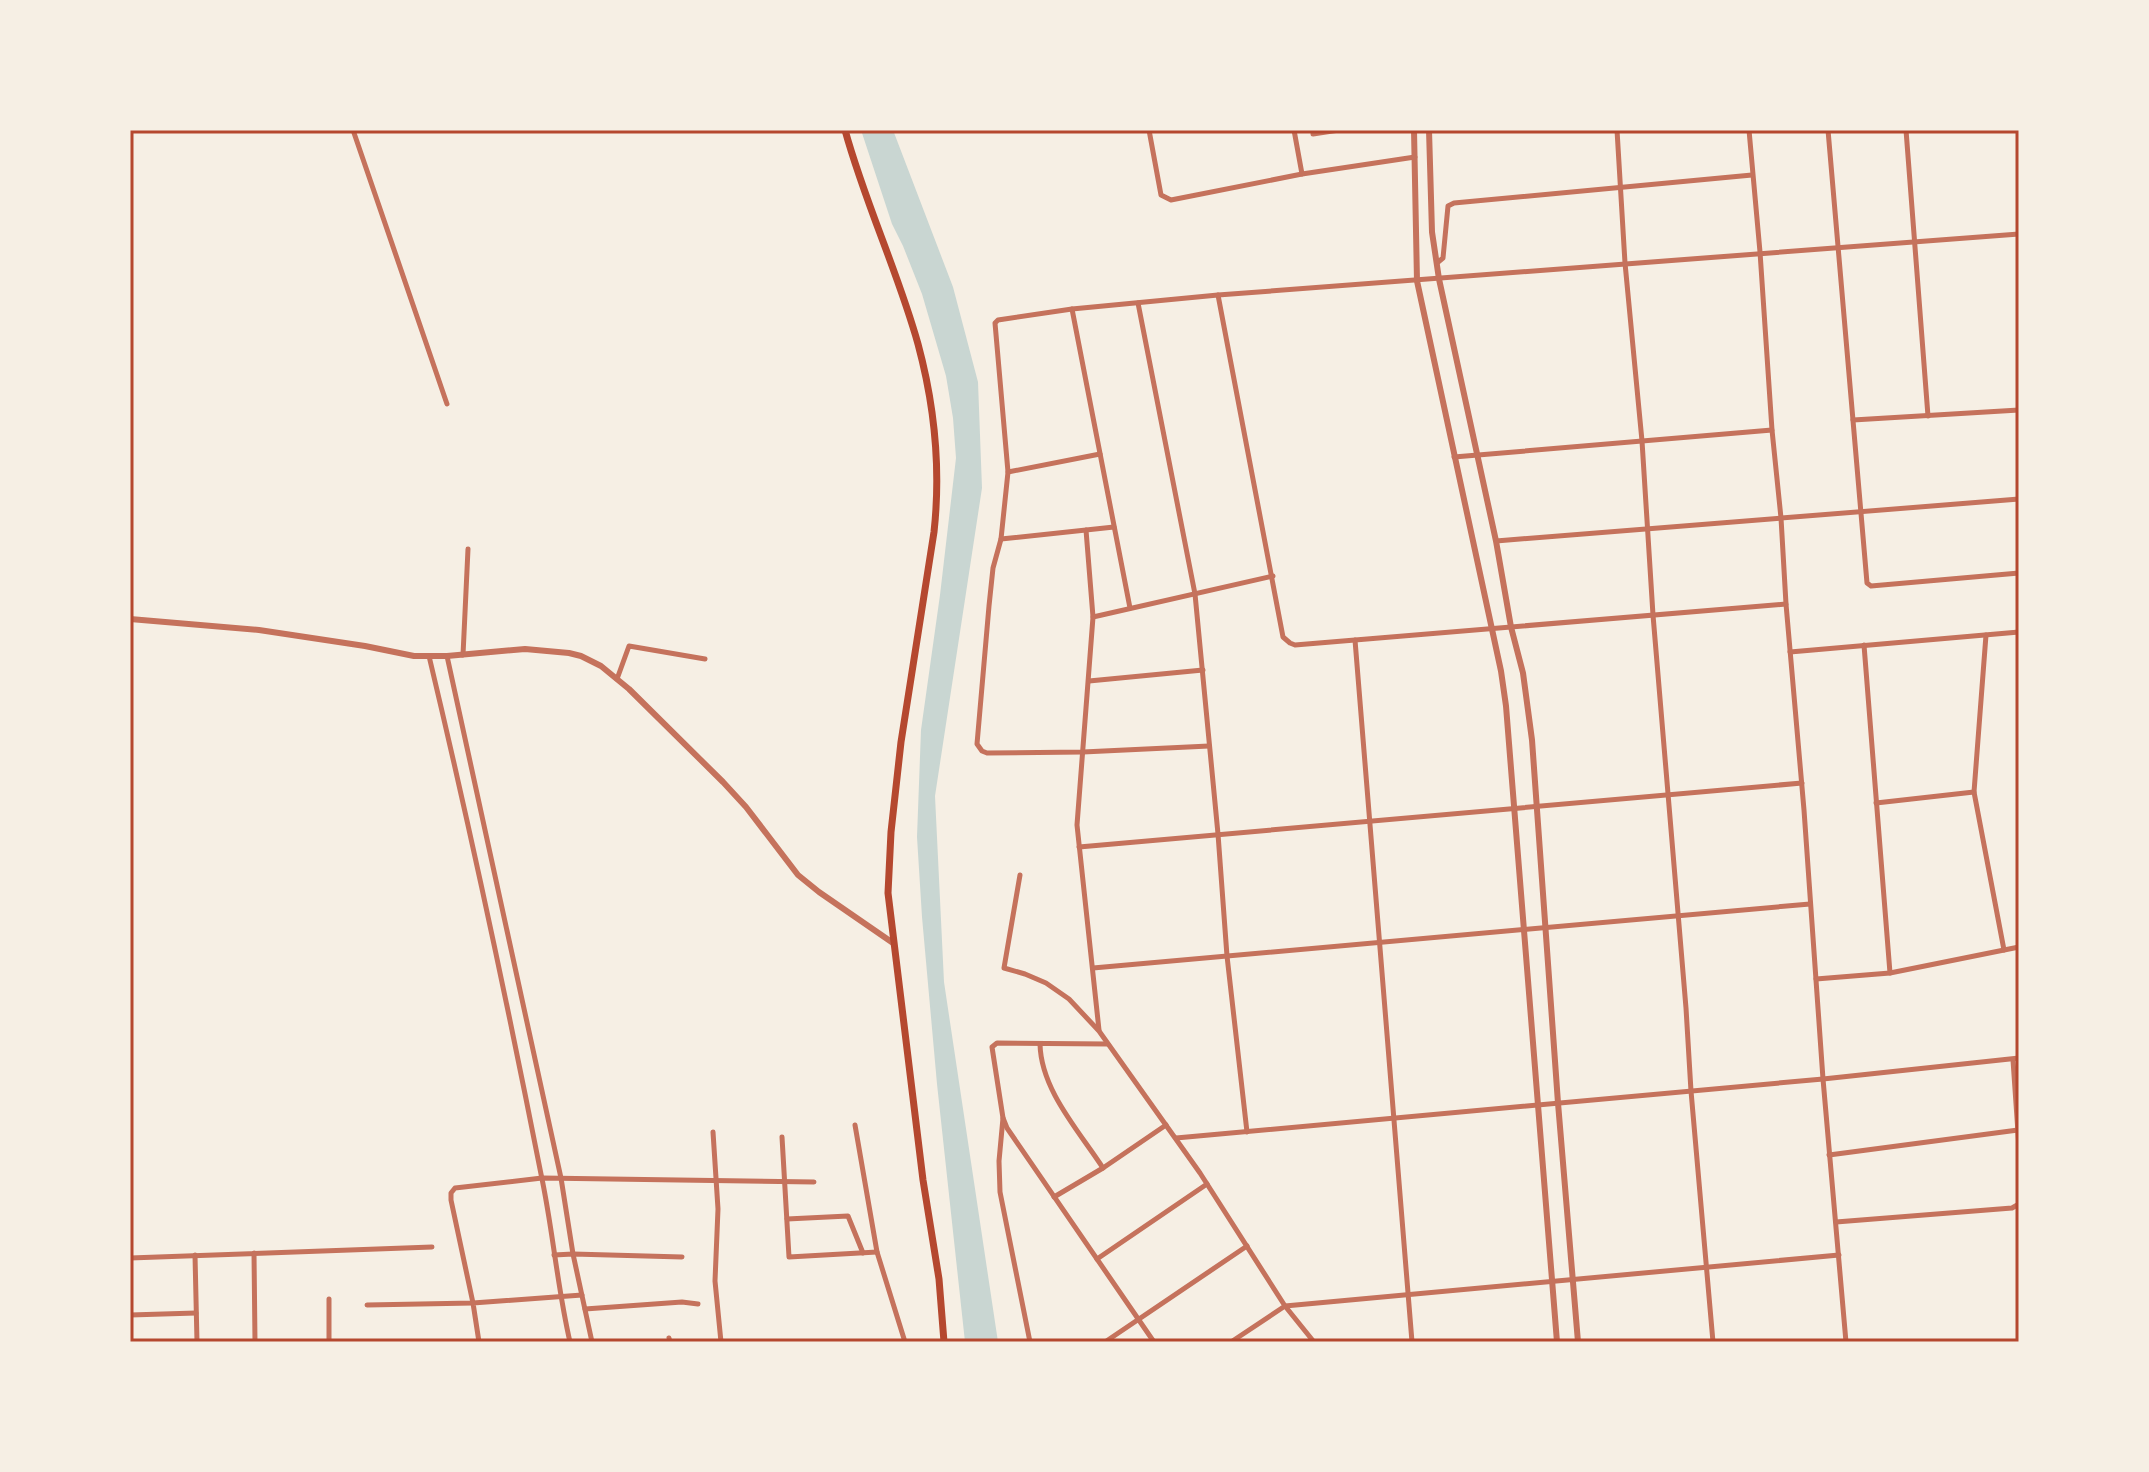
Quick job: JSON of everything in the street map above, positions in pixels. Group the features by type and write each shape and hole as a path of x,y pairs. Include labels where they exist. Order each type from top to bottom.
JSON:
{"main road":[{"path":"845,130 918,343 932,406 938,459 934,532 907,700 891,832 888,893 923,1180 939,1279 944,1342"}],"street":[{"path":"353,130 447,404"},
{"path":"1149,130 1161,195 1167,200 1302,174 1415,157"},
{"path":"1294,130 1302,174"},
{"path":"1313,130 1313,134 1339,130"},
{"path":"1414,130 1417,281 1506,706 1557,1342"},
{"path":"1429,130 1436,264 1523,673 1537,806 1578,1342"},
{"path":"1617,130 1667,795 1713,1342"},
{"path":"1749,130 1846,1342"},
{"path":"1828,130 1867,583 1871,586 2019,573"},
{"path":"1906,130 1928,416"},
{"path":"1436,264 1443,258 1448,206 1454,203 1752,175"},
{"path":"1209,746 987,753 979,747 976,739 993,568 1001,539 1008,472 995,323 1001,319 1218,295 2019,234"},
{"path":"1218,295 1283,637 1290,643 1786,604"},
{"path":"1138,303 1195,594 1227,956 1247,1132"},
{"path":"1072,309 1130,608"},
{"path":"1853,420 2019,410"},
{"path":"1454,457 1772,430"},
{"path":"1008,472 1100,454"},
{"path":"1496,541 2019,499"},
{"path":"1001,539 1114,527"},
{"path":"1086,530 1093,617 1077,825 1099,1031"},
{"path":"463,655 468,549"},
{"path":"1093,617 1273,576"},
{"path":"130,619 259,630 414,656 463,655 512,649 581,656 617,679 746,807 798,875 893,943"},
{"path":"1790,652 2019,632"},
{"path":"1986,635 1974,792 2004,950"},
{"path":"1355,640 1412,1342"},
{"path":"1864,645 1890,973"},
{"path":"617,679 629,646 705,659"},
{"path":"429,656 542,1178 559,1296 570,1342"},
{"path":"447,656 561,1178 592,1342"},
{"path":"1089,681 1203,670"},
{"path":"1079,847 1802,783"},
{"path":"1876,803 1974,792"},
{"path":"1020,875 1003,966 1006,970 1046,983 1069,999 1099,1031 1176,1138 1285,1306 1314,1342"},
{"path":"1093,968 1810,904"},
{"path":"1816,979 1890,973 2019,947"},
{"path":"1040,1044 1041,1057 1054,1093 1103,1168"},
{"path":"1030,1342 1000,1192 1003,1118 993,1045 1109,1044"},
{"path":"1176,1138 2016,1059 2019,1147"},
{"path":"1003,1118 1014,1139 1154,1342"},
{"path":"855,1125 877,1252 905,1342"},
{"path":"1054,1197 1166,1125"},
{"path":"1829,1155 2018,1130"},
{"path":"713,1132 718,1232 715,1281 721,1342"},
{"path":"782,1137 789,1257 877,1252"},
{"path":"479,1342 451,1200 455,1188 542,1178 814,1182"},
{"path":"1097,1259 1207,1184"},
{"path":"1836,1222 2012,1208 2019,1204"},
{"path":"787,1219 848,1216 863,1253"},
{"path":"1105,1342 1247,1246"},
{"path":"130,1258 432,1247"},
{"path":"254,1253 255,1342"},
{"path":"195,1255 197,1342"},
{"path":"554,1255 682,1257"},
{"path":"1231,1342 1285,1306 1839,1255"},
{"path":"367,1305 473,1303 582,1295"},
{"path":"329,1299 329,1342"},
{"path":"585,1309 682,1302 698,1304"},
{"path":"130,1315 196,1313"}],"shaded area":[{"path":"861,130 893,130 953,287 978,382 982,488 935,796 944,982 998,1342 965,1342 937,1084 917,837 921,730 956,458 953,418 946,376 922,294 892,224"}]}
